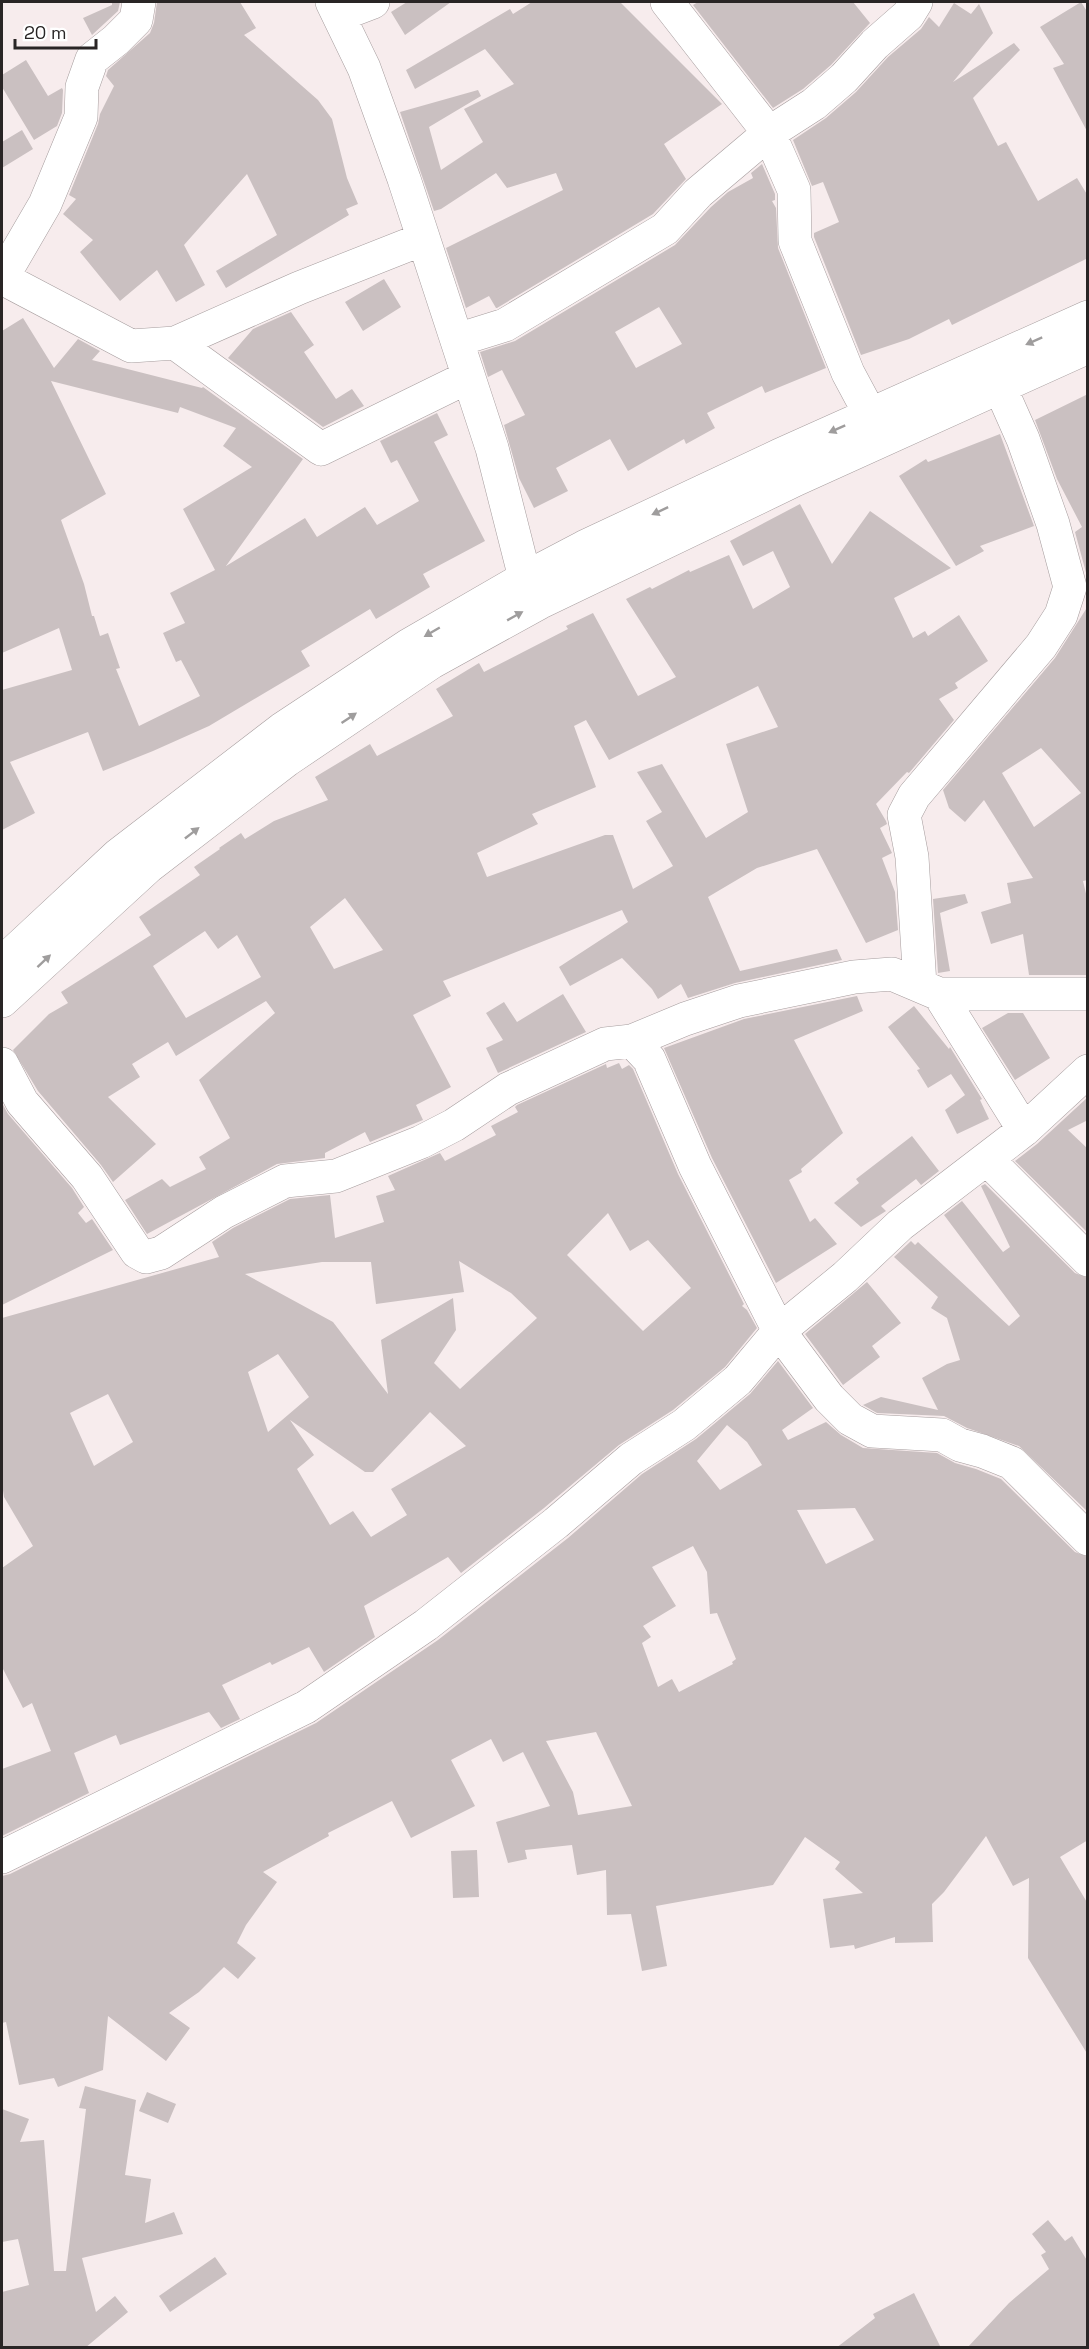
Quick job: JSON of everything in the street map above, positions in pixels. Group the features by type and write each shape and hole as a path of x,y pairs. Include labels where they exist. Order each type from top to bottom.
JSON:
{"street":[{"path":"139,2 136,20 92,59 82,87 81,117 45,204 2,278 131,346 175,343 299,288 423,239"},
{"path":"373,2 335,8 364,68 457,340 492,448 525,578"},
{"path":"668,2 769,133 794,190 795,241 848,373 870,414"},
{"path":"457,340 505,325 665,229 698,193 769,133 814,104 907,6"},
{"path":"2,963 118,855 282,729 409,645 584,547 870,414 1088,317"},
{"path":"175,343 321,449 468,377"},
{"path":"2,1001 148,867 287,760 432,663 539,603 795,480 1088,347"},
{"path":"1000,387 1023,439 1053,524 1070,588 1061,615 1041,646 914,796 904,815 930,990 1024,1130"},
{"path":"2,1064 22,1102 87,1177 137,1252 146,1257 161,1253 224,1212 285,1181 336,1176 383,1158 454,1125 508,1089 604,1044 632,1041 685,1018 739,1001 854,977 892,974 930,990 1088,994"},
{"path":"632,1041 649,1059 695,1166 779,1331 829,1398 850,1419 872,1431 942,1435 960,1445 1012,1463 1088,1539"},
{"path":"2,1857 306,1707 426,1625 556,1523 631,1459 684,1425 738,1380 779,1331 845,1277 900,1225 988,1160 1024,1130 1088,1071"},
{"path":"988,1160 1088,1260"}],"building":[{"path":"112,2 120,2 118,11 92,35 83,18 112,5"},
{"path":"157,2 240,2 256,28 244,35 318,100 332,119 347,178 358,204 346,209 349,215 226,288 216,271 277,235 247,174 184,245 205,285 176,302 157,270 120,301 80,252 93,240 63,214 76,199 69,195 100,114 114,86 106,76 108,70 150,33"},
{"path":"407,2 451,2 405,35 391,12"},
{"path":"532,2 620,2 722,104 664,144 686,179 653,214 497,308 489,296 466,308 446,248 563,190 556,173 507,188 496,173 441,209 434,211 400,112 478,90 481,96 429,127 441,170 483,142 464,109 514,84 485,49 415,89 406,70 510,9 513,14"},
{"path":"698,2 853,2 870,23 831,65 803,89 773,108 693,5"},
{"path":"1081,2 1088,13 1088,133 1053,68 1064,64 1040,27"},
{"path":"954,3 971,14 979,4 993,33 953,82 1014,43 1020,50 973,98 998,146 1006,142 1038,201 1077,178 1088,196 1088,258 952,325 949,319 909,339 861,355 814,237 814,233 839,222 823,182 812,186 793,140 826,118 856,92 888,57 921,29 929,17 939,27"},
{"path":"26,60 48,96 62,88 63,90 62,113 57,126 34,140 2,87 2,75"},
{"path":"22,130 33,149 2,168 2,142"},
{"path":"762,164 775,194 775,200 772,201 776,208 778,248 826,368 765,393 762,386 707,413 715,428 686,444 684,439 628,471 610,439 556,468 568,491 534,508 519,478 504,425 525,415 502,370 488,377 480,352 515,341 675,245 728,192 753,178 751,173","holes":["659,307 682,344 636,368 615,332"]},
{"path":"384,279 401,307 363,331 345,302"},
{"path":"291,312 314,345 304,352 336,399 352,389 364,406 323,427 228,358 253,329"},
{"path":"23,318 54,368 78,339 100,351 92,360 203,387 303,459 226,566 305,518 317,537 365,507 377,525 419,501 397,460 391,463 380,441 437,413 448,435 434,442 485,541 423,574 430,587 376,619 370,609 301,651 310,666 209,726 103,771 88,732 10,762 35,813 2,830 2,690 72,670 59,628 2,653 2,331","holes":["51,381 178,413 180,407 236,428 223,446 252,467 183,509 215,570 170,593 185,623 163,633 176,662 181,660 200,696 139,726 116,669 120,668 108,633 100,636 94,616 92,616 84,584 61,520 106,494"]},
{"path":"1088,394 1088,580 1075,532 1082,527 1057,479 1035,420"},
{"path":"1000,434 1034,526 980,546 984,551 956,566 899,476 926,459 928,462"},
{"path":"800,504 832,564 870,511 951,568 894,598 913,638 925,631 928,636 959,615 988,661 955,683 958,688 939,699 954,720 909,773 907,772 876,804 887,824 880,828 892,853 882,858 895,892 898,930 866,943 817,849 757,868 708,897 740,971 837,949 842,960 735,983 688,998 681,984 658,999 652,989 622,958 570,986 559,967 628,922 622,910 443,981 451,996 413,1015 451,1087 416,1105 423,1120 370,1142 365,1132 325,1153 325,1158 277,1164 147,1234 125,1200 162,1179 170,1187 206,1169 199,1157 230,1138 199,1080 275,1013 266,1001 176,1056 168,1042 132,1064 140,1077 108,1097 156,1144 113,1182 38,1091 13,1050 49,1014 68,1003 61,992 151,935 139,917 200,875 194,867 219,848 241,833 245,839 274,821 328,800 315,777 370,744 377,756 453,716 436,689 479,663 484,672 568,629 566,626 593,613 638,696 676,677 626,599 689,570 690,572 729,555 753,609 790,587 773,551 743,566 730,541","holes":["758,686 778,727 726,744 748,812 706,838 662,764 637,772 662,812 646,821 673,866 633,889 613,835 605,835 487,877 477,853 538,824 532,814 596,787 574,726 586,720 609,760","345,898 383,950 334,969 310,927","205,931 218,949 237,935 261,977 186,1018 153,966"]},
{"path":"1088,606 1088,880 1083,881 1088,902 1088,975 1029,975 1023,934 991,944 981,912 1011,903 1007,883 1033,878 984,800 965,822 949,808 943,790 1055,658","holes":["1041,748 1081,793 1034,827 1002,773"]},
{"path":"965,894 968,903 940,913 950,971 938,973 933,899"},
{"path":"563,994 586,1032 498,1073 486,1048 503,1040 486,1013 504,1002 517,1022"},
{"path":"857,996 863,1011 794,1040 843,1133 801,1169 802,1172 789,1180 810,1222 815,1218 837,1244 776,1283 712,1158 664,1048 744,1019"},
{"path":"914,1006 949,1049 950,1047 982,1099 980,1100 989,1119 957,1134 945,1110 965,1095 951,1074 928,1088 917,1070 920,1069 888,1027"},
{"path":"1008,1013 1023,1013 1050,1058 1015,1080 982,1028"},
{"path":"619,1063 622,1069 629,1065 633,1069 678,1174 744,1304 742,1306 747,1310 757,1328 725,1367 673,1410 619,1445 461,1573 448,1557 364,1606 375,1637 324,1672 309,1647 272,1665 270,1662 222,1685 240,1719 221,1728 209,1712 120,1745 116,1735 74,1753 89,1793 2,1836 2,1769 51,1751 32,1703 23,1708 2,1667 2,1568 33,1546 4,1497 2,1484 2,1318 219,1257 212,1242 233,1228 290,1199 330,1195 335,1238 384,1222 376,1196 395,1190 388,1176 440,1153 445,1161 496,1135 491,1126 518,1112 515,1107 517,1105 606,1064 607,1068","holes":["608,1213 630,1251 648,1240 691,1288 643,1331 567,1255","459,1261 511,1293 537,1318 460,1389 434,1363 456,1330 453,1298 381,1340 388,1394 333,1322 245,1274 322,1262 371,1262 376,1304 464,1292","278,1354 309,1397 268,1432 248,1372","108,1394 133,1442 94,1466 70,1413","430,1412 466,1446 391,1489 407,1515 371,1537 353,1511 330,1525 297,1469 314,1455 290,1420 365,1472 373,1472"]},
{"path":"1088,1097 1088,1120 1068,1130 1088,1149 1088,1233 1015,1161"},
{"path":"2,1103 8,1114 72,1188 84,1207 78,1213 86,1223 92,1219 113,1250 2,1305"},
{"path":"912,1136 939,1171 921,1185 916,1179 881,1206 886,1211 861,1227 834,1203 859,1183 856,1179"},
{"path":"985,1184 1075,1273 1088,1278 1088,1512 1019,1446 967,1428 944,1416 877,1413 863,1405 881,1397 938,1410 922,1378 947,1364 960,1360 947,1318 931,1308 938,1297 894,1257 911,1241 915,1245 918,1242 1009,1326 1020,1316 944,1215 962,1201 1003,1252 1010,1247 981,1186"},
{"path":"867,1282 901,1323 872,1346 880,1357 843,1385 805,1334"},
{"path":"778,1361 813,1408 782,1430 788,1440 826,1422 841,1435 863,1448 937,1453 955,1463 1001,1479 1075,1552 1088,1557 1088,1840 1060,1857 1088,1904 1088,2055 1028,1958 1029,1878 1013,1886 986,1836 944,1892 932,1904 933,1942 895,1943 895,1937 855,1949 854,1945 830,1948 823,1899 863,1893 835,1869 840,1862 805,1837 773,1885 656,1906 667,1966 642,1971 631,1914 607,1915 606,1870 577,1875 572,1845 525,1850 527,1859 508,1863 496,1822 550,1806 523,1752 503,1762 491,1739 451,1760 475,1806 411,1838 392,1801 328,1833 329,1836 263,1872 277,1882 246,1925 237,1943 256,1958 238,1979 224,1967 199,1992 169,2013 190,2028 166,2061 108,2016 103,2070 58,2087 54,2078 19,2085 6,2022 2,2023 2,1876 316,1723 438,1640 568,1538 642,1474 696,1439 750,1394","holes":["727,1425 747,1442 762,1465 720,1490 697,1461","855,1508 874,1540 826,1564 797,1510","693,1546 707,1572 710,1614 717,1613 736,1659 732,1662 733,1664 679,1692 672,1679 658,1687 642,1643 651,1637 643,1626 676,1606 652,1567","596,1732 632,1806 578,1815 573,1792 546,1741"]},
{"path":"477,1850 479,1897 453,1898 451,1851"},
{"path":"85,2086 136,2100 125,2175 151,2179 145,2223 174,2212 183,2234 82,2258 96,2312 115,2296 128,2312 85,2348 2,2348 2,2292 29,2285 18,2239 2,2242 2,2109 29,2119 20,2142 44,2140 54,2271 66,2271 86,2109 79,2108"},
{"path":"147,2092 176,2104 168,2123 139,2111"},
{"path":"1048,2220 1065,2241 1072,2236 1088,2262 1088,2348 967,2348 1009,2303 1049,2269 1041,2255 1046,2252 1032,2234"},
{"path":"215,2257 227,2274 170,2312 159,2296"},
{"path":"914,2293 941,2348 836,2348 875,2318 873,2314"}]}
